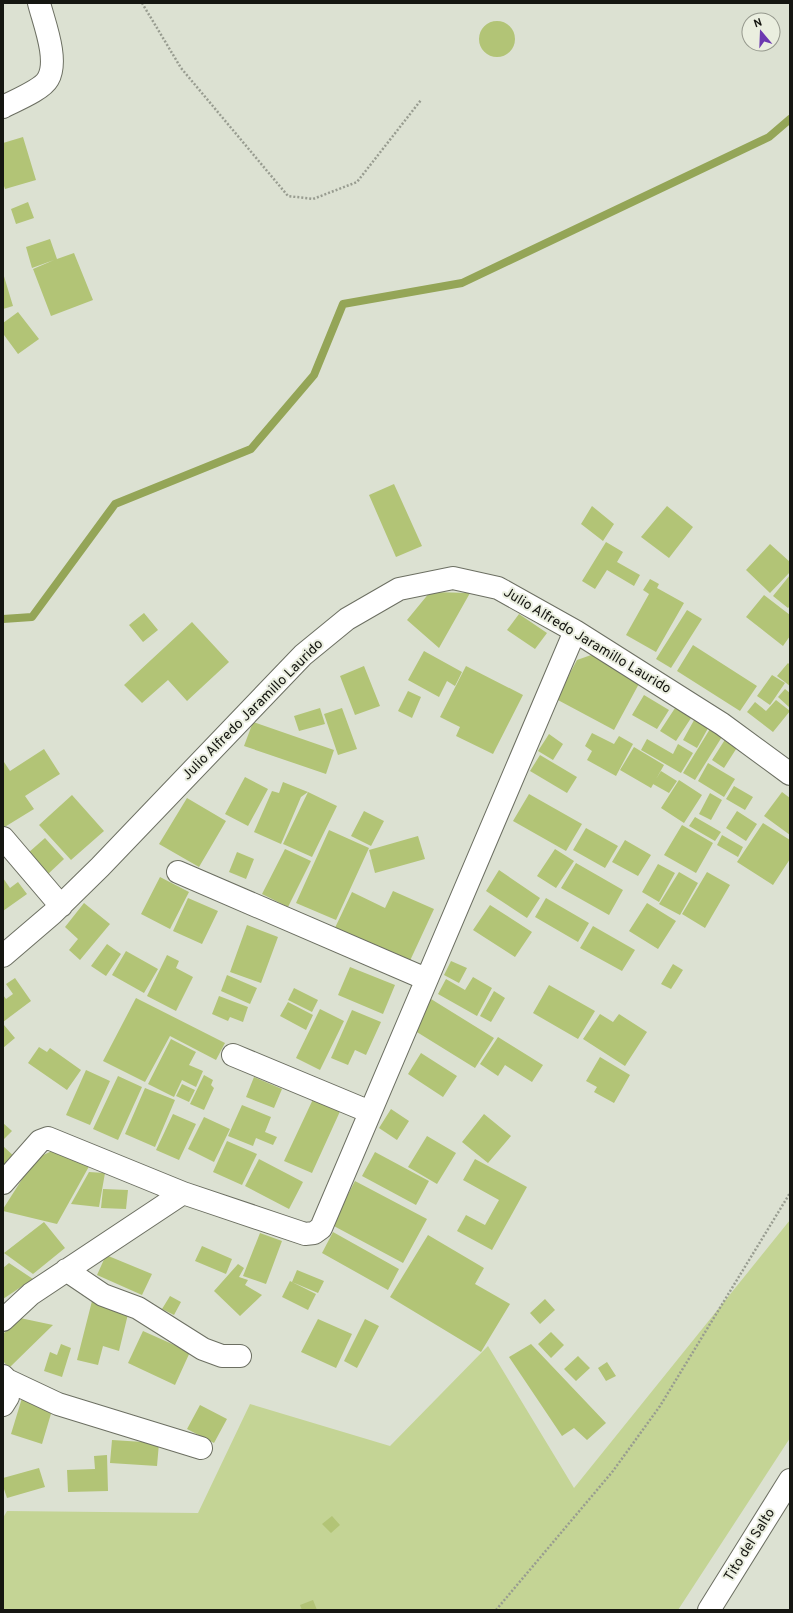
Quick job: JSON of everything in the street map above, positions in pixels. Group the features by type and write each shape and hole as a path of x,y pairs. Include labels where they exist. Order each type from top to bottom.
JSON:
{"street":[{"path":"3,107 38,89 48,80 52,61 39,3"},
{"name":"Julio Alfredo Jaramillo Laurido","path":"3,956 61,906 100,867 303,655 347,618 399,589 453,578 498,588 575,631 722,724 790,774"},
{"path":"3,1182 40,1141 48,1138 183,1193 305,1234 314,1234 322,1228 426,979 575,631"},
{"path":"3,838 61,906"},
{"path":"178,872 426,979"},
{"path":"233,1054 370,1112"},
{"path":"3,1320 31,1294 183,1193"},
{"path":"66,1270 103,1294 138,1308 203,1349 222,1356 240,1356"},
{"path":"3,1406 8,1397 5,1378"},
{"path":"5,1378 58,1404 201,1448"},
{"name":"Tito del Salto","path":"709,1610 790,1480"}],"path":[{"path":"142,3 181,68 288,196 313,199 357,182 421,100"},
{"path":"496,1610 613,1471 660,1406 790,1193"}],"green space":[{"path":"790,1220 790,1438 678,1610 3,1610 3,1518 7,1511 198,1513 250,1404 390,1446 488,1346 574,1488"}],"building":[{"path":"501,21 510,26 514,32 514,46 510,52 501,57 493,57 484,52 480,46 479,35 484,26 490,22"},
{"path":"23,137 36,180 5,189 3,183 3,143"},
{"path":"28,202 34,218 16,224 11,209"},
{"path":"50,239 57,259 74,253 93,300 51,316 33,269 54,260 32,268 26,247"},
{"path":"3,273 13,306 3,309"},
{"path":"18,312 39,339 18,354 4,335 3,336 3,323"},
{"path":"394,484 422,546 396,557 369,495"},
{"path":"592,506 614,524 603,541 581,524"},
{"path":"667,506 693,527 669,558 641,537"},
{"path":"606,542 623,552 617,562 640,575 634,586 607,570 595,589 582,581"},
{"path":"770,544 790,562 790,572 770,593 746,570"},
{"path":"790,575 790,606 788,608 773,596"},
{"path":"650,579 659,584 657,588 684,603 656,652 626,635 649,594 643,590"},
{"path":"430,592 470,593 439,648 407,620"},
{"path":"764,595 790,615 790,636 783,646 746,617"},
{"path":"687,610 702,619 671,668 656,659"},
{"path":"144,613 158,630 143,642 129,625"},
{"path":"519,614 547,633 535,649 507,630"},
{"path":"192,622 229,662 187,701 168,680 142,703 124,685"},
{"path":"693,645 757,686 740,711 677,671"},
{"path":"424,651 462,672 455,686 447,681 439,697 408,680"},
{"path":"594,654 641,680 614,730 556,699 577,660"},
{"path":"788,663 790,665 790,686 777,676"},
{"path":"364,666 380,706 355,715 340,676"},
{"path":"466,666 523,695 493,754 456,736 460,727 440,717"},
{"path":"772,675 785,683 770,705 757,696"},
{"path":"785,689 790,693 790,708 778,697"},
{"path":"408,691 421,697 412,718 398,711"},
{"path":"644,695 669,710 657,729 632,715"},
{"path":"776,700 790,711 773,732 747,712 755,702 766,711"},
{"path":"679,702 695,712 676,741 660,731"},
{"path":"320,708 325,724 299,731 294,716"},
{"path":"342,708 357,749 338,755 324,714"},
{"path":"698,713 712,721 697,748 683,740"},
{"path":"253,722 334,750 326,774 244,746"},
{"path":"713,724 725,732 695,780 683,773"},
{"path":"592,733 614,744 619,736 633,744 616,776 587,760 592,751 585,746"},
{"path":"549,734 563,744 553,760 538,751"},
{"path":"726,738 738,746 724,768 712,760"},
{"path":"647,739 673,754 678,744 693,753 681,773 641,750"},
{"path":"634,747 664,765 651,788 620,770"},
{"path":"44,749 60,774 25,796 34,809 3,828 3,763 4,762 10,771"},
{"path":"540,755 577,777 567,793 530,771"},
{"path":"708,763 735,779 724,797 698,781"},
{"path":"661,771 677,781 669,793 653,784"},
{"path":"245,777 268,789 248,826 225,814"},
{"path":"679,780 702,795 684,823 661,808"},
{"path":"283,782 308,792 301,797 281,844 254,832 272,791 279,793"},
{"path":"734,786 753,797 745,810 726,799"},
{"path":"308,792 337,806 312,857 283,844"},
{"path":"782,792 790,798 790,835 764,816"},
{"path":"710,793 722,800 711,820 699,814"},
{"path":"529,794 582,824 566,851 513,821"},
{"path":"72,795 104,831 71,860 39,825"},
{"path":"187,798 226,821 199,867 159,844"},
{"path":"364,811 384,821 371,846 351,836"},
{"path":"737,811 757,824 746,841 726,828"},
{"path":"695,817 721,832 715,841 689,826"},
{"path":"763,823 790,840 790,859 773,885 737,862"},
{"path":"682,825 713,843 696,873 664,855"},
{"path":"586,828 618,846 605,868 573,850"},
{"path":"329,830 369,848 336,920 296,903"},
{"path":"722,835 743,847 738,857 717,845"},
{"path":"418,836 425,859 375,873 369,850"},
{"path":"45,838 64,859 47,875 28,853"},
{"path":"625,840 651,855 638,876 612,862"},
{"path":"285,849 311,861 288,907 262,894"},
{"path":"555,849 574,861 556,888 537,876"},
{"path":"237,852 254,859 246,879 229,872"},
{"path":"576,863 623,890 609,915 561,888"},
{"path":"658,864 675,873 659,902 642,892"},
{"path":"499,870 540,898 527,918 486,891"},
{"path":"679,872 698,883 680,915 659,904"},
{"path":"707,872 730,885 705,928 682,914"},
{"path":"160,877 189,892 170,929 141,914"},
{"path":"3,878 10,888 18,882 27,894 3,911"},
{"path":"393,891 434,909 408,965 333,932 352,892 385,908"},
{"path":"188,898 218,911 202,944 173,931"},
{"path":"546,898 589,923 578,942 535,917"},
{"path":"84,903 110,924 80,960 69,950 78,939 65,927"},
{"path":"647,903 676,921 658,949 629,931"},
{"path":"490,905 532,932 515,957 473,930"},
{"path":"247,925 278,937 261,983 230,972"},
{"path":"593,926 635,950 622,971 580,948"},
{"path":"107,944 121,954 106,976 91,966"},
{"path":"126,951 158,969 144,993 112,975"},
{"path":"167,955 179,961 176,968 193,977 176,1011 147,996"},
{"path":"451,961 467,968 459,983 444,975"},
{"path":"673,964 683,970 671,989 661,984"},
{"path":"350,967 395,985 383,1014 338,995"},
{"path":"227,975 257,988 250,1004 221,991"},
{"path":"473,977 492,988 477,1016 438,994 446,979 465,990"},
{"path":"15,978 31,1001 3,1022 3,995 6,999 13,994 6,984"},
{"path":"549,985 595,1011 578,1039 533,1013"},
{"path":"294,988 318,1000 312,1012 288,1000"},
{"path":"494,991 505,998 491,1022 480,1016"},
{"path":"219,996 248,1007 243,1022 230,1017 228,1021 212,1014"},
{"path":"136,998 225,1043 216,1060 170,1036 145,1082 103,1061"},
{"path":"431,999 494,1038 475,1068 412,1029"},
{"path":"288,1002 313,1015 306,1030 280,1016"},
{"path":"320,1009 344,1021 320,1070 296,1058"},
{"path":"352,1010 381,1022 366,1055 355,1050 348,1065 331,1058"},
{"path":"600,1014 613,1022 619,1014 647,1032 625,1066 583,1039"},
{"path":"4,1025 15,1038 3,1048 3,1026"},
{"path":"498,1037 543,1065 532,1082 505,1065 498,1076 480,1064"},
{"path":"171,1039 196,1052 189,1065 203,1071 196,1087 182,1080 174,1097 148,1084"},
{"path":"39,1047 47,1052 50,1048 81,1070 67,1090 28,1063"},
{"path":"421,1053 457,1076 443,1097 408,1074"},
{"path":"600,1057 630,1075 614,1103 594,1092 597,1087 586,1081"},
{"path":"86,1070 110,1081 90,1125 66,1115"},
{"path":"204,1075 213,1080 211,1085 214,1088 204,1110 190,1104"},
{"path":"118,1076 142,1087 118,1140 93,1129"},
{"path":"254,1077 282,1089 274,1108 246,1097"},
{"path":"182,1084 195,1090 189,1102 176,1096"},
{"path":"145,1088 175,1100 155,1147 125,1134"},
{"path":"315,1095 342,1107 312,1173 284,1161"},
{"path":"242,1105 271,1117 265,1132 277,1137 273,1145 256,1138 253,1146 228,1136"},
{"path":"391,1109 409,1121 397,1140 379,1128"},
{"path":"173,1114 196,1124 179,1160 156,1150"},
{"path":"484,1114 511,1136 488,1163 462,1142"},
{"path":"204,1117 230,1129 214,1162 188,1149"},
{"path":"3,1123 12,1131 3,1140"},
{"path":"427,1136 456,1153 437,1184 408,1167"},
{"path":"227,1141 257,1154 242,1185 213,1172"},
{"path":"3,1146 18,1160 3,1175"},
{"path":"56,1149 92,1161 57,1224 3,1211 35,1159"},
{"path":"375,1152 429,1181 416,1205 362,1176"},
{"path":"259,1159 303,1182 289,1209 245,1186"},
{"path":"475,1159 527,1187 492,1250 457,1231 466,1215 485,1225 499,1200 463,1180"},
{"path":"89,1172 105,1173 99,1207 71,1204"},
{"path":"355,1181 427,1219 403,1263 332,1225"},
{"path":"103,1189 128,1190 126,1209 101,1208"},
{"path":"44,1222 65,1248 33,1274 4,1253"},
{"path":"333,1232 399,1269 388,1290 322,1253"},
{"path":"260,1233 282,1241 266,1284 243,1276"},
{"path":"428,1235 484,1268 475,1284 510,1304 481,1352 390,1297"},
{"path":"202,1246 232,1259 226,1274 195,1261"},
{"path":"106,1255 152,1274 142,1295 97,1275"},
{"path":"9,1263 33,1279 3,1299 3,1268"},
{"path":"238,1264 244,1268 239,1277 248,1280 245,1285 262,1295 240,1316 214,1291"},
{"path":"297,1270 324,1281 318,1293 292,1282"},
{"path":"290,1281 316,1294 308,1310 282,1297"},
{"path":"170,1296 181,1302 174,1315 162,1309"},
{"path":"545,1299 555,1310 540,1324 530,1313"},
{"path":"92,1301 129,1310 119,1351 103,1346 98,1365 77,1360"},
{"path":"20,1318 53,1325 9,1368 3,1361 3,1334"},
{"path":"318,1319 352,1334 336,1368 301,1352"},
{"path":"365,1319 379,1326 357,1368 344,1361"},
{"path":"143,1331 190,1352 175,1385 128,1363"},
{"path":"551,1332 564,1345 551,1358 538,1344"},
{"path":"61,1344 71,1348 62,1377 44,1371 50,1352 57,1355"},
{"path":"531,1344 606,1423 587,1440 574,1428 562,1436 509,1357"},
{"path":"578,1356 590,1368 576,1381 564,1369"},
{"path":"607,1362 616,1376 606,1381 598,1368"},
{"path":"22,1398 53,1407 42,1444 11,1434"},
{"path":"200,1405 227,1419 214,1443 187,1429"},
{"path":"112,1440 159,1443 157,1466 110,1463"},
{"path":"107,1455 108,1491 68,1492 67,1470 95,1469 94,1456"},
{"path":"39,1468 45,1487 7,1498 3,1486 3,1478"},
{"path":"332,1516 340,1525 331,1533 322,1524"},
{"path":"313,1600 317,1610 302,1610 300,1605"}],"waterway":[{"path":"3,619 32,617 115,504 251,449 314,375 343,304 462,283 769,137 790,119"}]}
